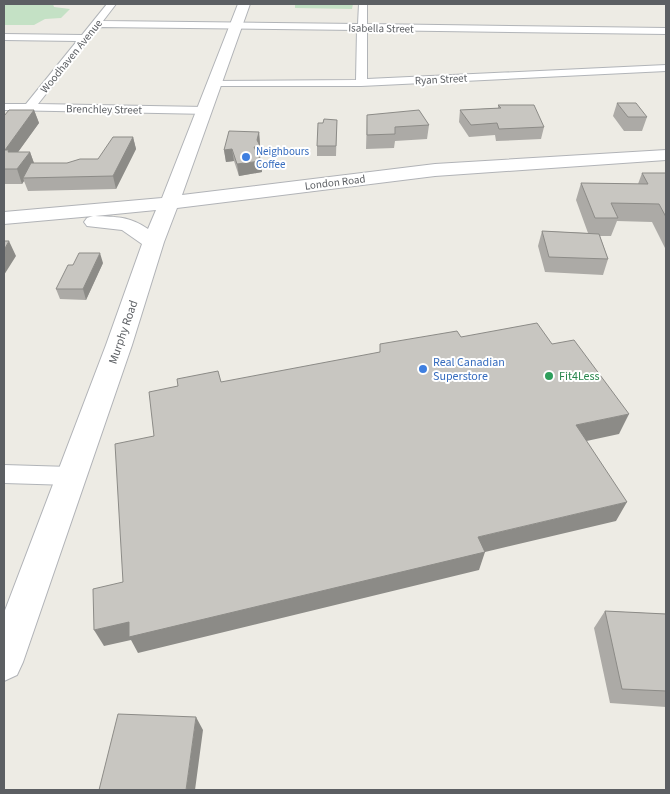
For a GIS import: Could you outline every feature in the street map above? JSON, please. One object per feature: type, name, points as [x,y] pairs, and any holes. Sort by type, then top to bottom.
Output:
[{"type":"main road","name":"Murphy Road","points":[[4,662],[124,330],[153,242],[190,153],[244,4]]},
{"type":"main road","points":[[190,153],[193,178],[206,187],[330,182]]},
{"type":"main road","name":"London Road","points":[[5,218],[169,203],[330,182],[473,167],[666,155]]},
{"type":"main road","points":[[5,218],[32,223],[121,223],[134,227],[153,242]]},
{"type":"street","name":"Woodhaven Avenue","points":[[29,108],[112,4]]},
{"type":"street","points":[[362,83],[363,4]]},
{"type":"street","name":"Isabella Street","points":[[96,24],[666,31]]},
{"type":"street","points":[[4,37],[84,38]]},
{"type":"street","name":"Ryan Street","points":[[215,83],[362,83],[666,68]]},
{"type":"street","name":"Brenchley Street","points":[[4,107],[205,110]]},
{"type":"street","points":[[4,474],[70,476]]},
{"type":"green space","points":[[4,4],[53,4],[54,7],[70,9],[61,18],[45,19],[34,25],[4,25]]},
{"type":"green space","points":[[295,4],[353,4],[352,9],[295,8]]},
{"type":"building","points":[[617,103],[636,103],[647,117],[628,117]]},
{"type":"building","points":[[498,105],[534,105],[544,127],[499,129],[497,123],[471,125],[460,110],[501,108]]},
{"type":"building","points":[[9,110],[34,110],[5,150],[9,150],[8,152],[30,152],[17,169],[4,169],[4,116]]},
{"type":"building","points":[[419,110],[429,125],[395,127],[395,134],[367,135],[367,115]]},
{"type":"building","points":[[324,119],[337,120],[336,146],[317,146],[318,123],[323,123]]},
{"type":"building","points":[[229,131],[259,132],[257,140],[260,146],[254,147],[261,161],[237,164],[232,149],[224,150]]},
{"type":"building","points":[[113,137],[133,137],[113,176],[23,178],[31,163],[67,163],[80,159],[98,159]]},
{"type":"building","points":[[642,173],[666,173],[666,217],[659,204],[611,203],[618,218],[595,218],[581,183],[648,184]]},
{"type":"building","points":[[542,231],[599,234],[608,259],[549,257]]},
{"type":"building","points":[[4,241],[9,241],[4,250]]},
{"type":"building","points":[[79,253],[100,253],[83,289],[56,289],[68,265],[73,265]]},
{"type":"building","points":[[537,323],[552,344],[574,340],[629,414],[576,425],[627,502],[478,537],[485,552],[129,637],[129,622],[94,630],[93,589],[123,582],[115,444],[154,436],[149,392],[178,386],[177,379],[218,371],[221,382],[380,352],[380,344],[457,331],[461,337]]},
{"type":"building","points":[[605,611],[666,614],[666,691],[622,689]]},
{"type":"building","points":[[118,714],[196,717],[186,790],[99,790]]},
{"type":"place","name":"Neighbours Coffee","points":[[246,157]]},
{"type":"place","name":"Real Canadian Superstore","points":[[423,369]]},
{"type":"place","name":"Fit4Less","points":[[549,376]]}]
